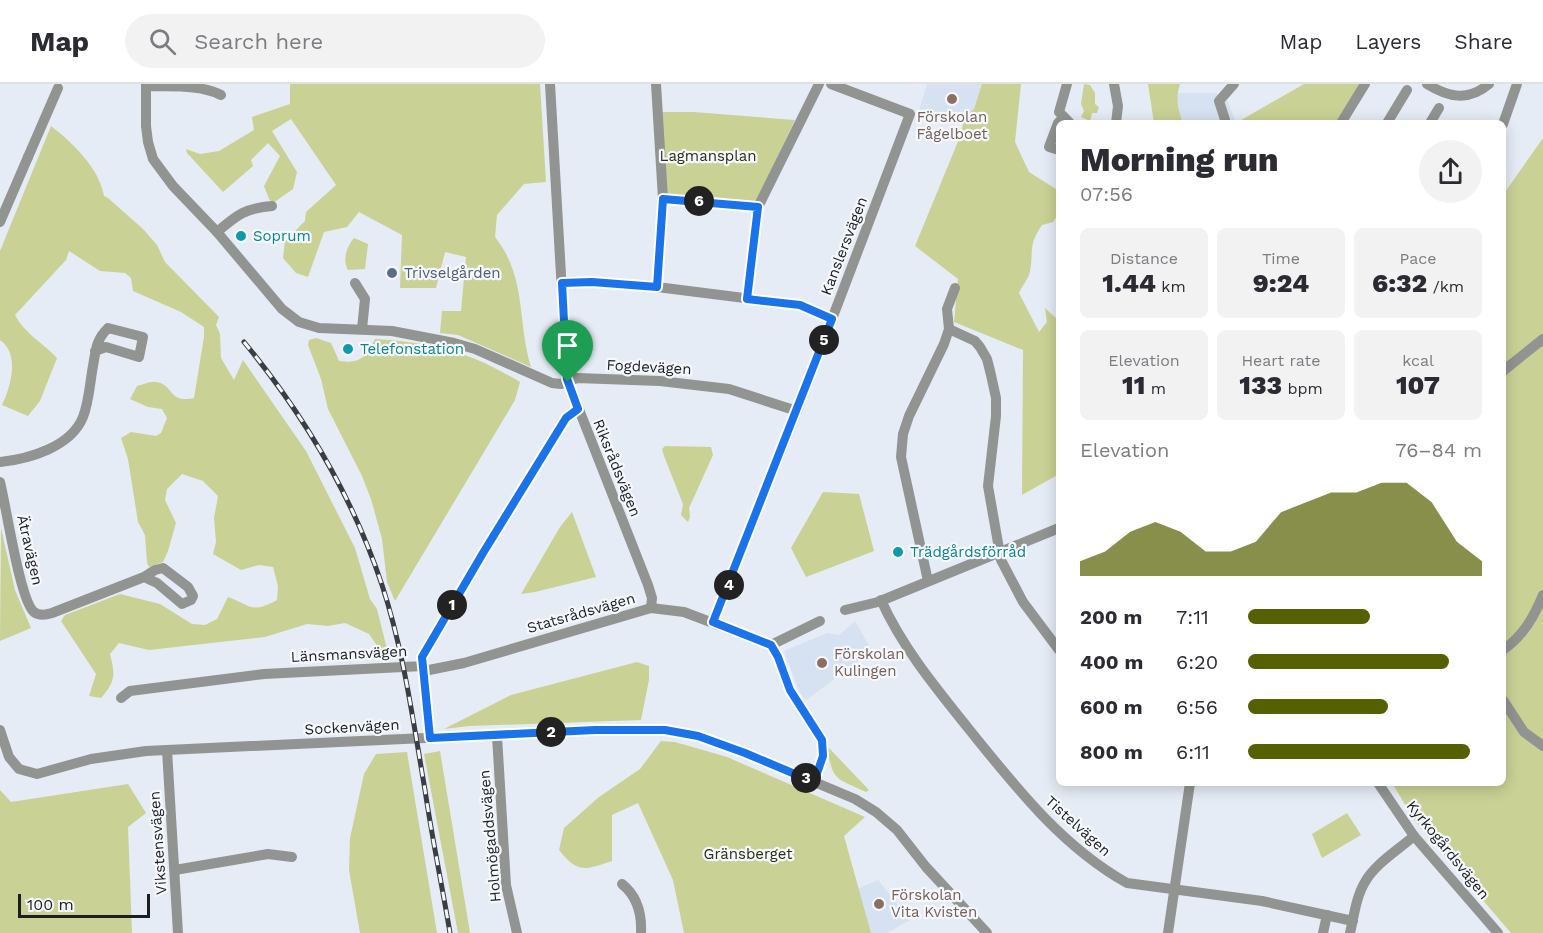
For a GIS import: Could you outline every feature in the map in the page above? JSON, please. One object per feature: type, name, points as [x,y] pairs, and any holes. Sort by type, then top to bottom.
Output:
[{"type":"street","name":"Riksrådsvägen","points":[[550,84],[568,382],[648,585],[652,598],[651,608]]},
{"type":"street","points":[[656,84],[663,199],[657,287]]},
{"type":"street","points":[[747,299],[758,207],[819,84]]},
{"type":"street","name":"Kanslersvägen","points":[[713,622],[797,411],[910,114],[831,84]]},
{"type":"street","points":[[1067,84],[1059,112],[1067,120]]},
{"type":"street","points":[[1114,84],[1118,106],[1114,120]]},
{"type":"street","points":[[1225,120],[1219,101],[1234,84]]},
{"type":"street","points":[[1343,120],[1365,84]]},
{"type":"street","points":[[1427,84],[1442,93],[1456,97],[1469,96],[1489,84]]},
{"type":"street","points":[[1504,120],[1517,84]]},
{"type":"street","name":"Fogdevägen","points":[[221,95],[210,89],[146,85],[146,126],[153,159],[173,186],[217,232],[282,309],[299,322],[319,328],[392,331],[454,343],[475,349],[552,383],[568,382],[577,378],[660,381],[729,389],[797,411]]},
{"type":"street","points":[[0,222],[58,86]]},
{"type":"street","points":[[1389,120],[1407,90]]},
{"type":"street","points":[[1432,120],[1439,108]]},
{"type":"street","points":[[1056,128],[1049,147],[1056,149]]},
{"type":"street","points":[[663,199],[758,207]]},
{"type":"street","points":[[217,232],[241,212],[255,207],[272,206]]},
{"type":"street","points":[[562,283],[592,282],[657,287],[800,305],[832,319]]},
{"type":"street","points":[[355,283],[364,299],[362,329]]},
{"type":"street","points":[[928,581],[900,457],[903,434],[909,416],[949,329],[947,309],[956,288]]},
{"type":"street","points":[[949,329],[975,342],[987,359],[996,399],[988,486],[999,552],[1023,602],[1056,646]]},
{"type":"street","points":[[1506,369],[1543,339]]},
{"type":"street","points":[[0,462],[11,461],[46,450],[69,437],[83,417],[96,351]]},
{"type":"street","name":"Länsmansvägen","points":[[121,698],[130,691],[264,674],[423,669],[422,657],[483,553],[566,418],[578,409]]},
{"type":"street","name":"Ätravägen","points":[[0,482],[21,582],[29,606],[34,613],[44,615],[52,613],[144,576]]},
{"type":"street","points":[[845,610],[880,600],[1056,529]]},
{"type":"street","points":[[1506,648],[1517,640],[1535,615],[1543,594]]},
{"type":"street","name":"Tistelvägen","points":[[880,600],[893,627],[950,705],[1016,787],[1080,852],[1109,872],[1127,883],[1262,901],[1353,921]]},
{"type":"street","name":"Statsrådsvägen","points":[[423,669],[464,663],[651,608],[684,612],[771,645]]},
{"type":"street","points":[[814,782],[823,756],[822,740],[790,690],[771,645],[820,621]]},
{"type":"street","points":[[423,669],[430,738]]},
{"type":"street","points":[[1506,705],[1524,732],[1543,746]]},
{"type":"street","name":"Sockenvägen","points":[[0,730],[9,757],[19,769],[37,774],[91,759],[167,750],[595,730],[645,729],[681,732],[745,753],[855,799],[886,820],[987,933]]},
{"type":"street","name":"Holmögaddsvägen","points":[[497,736],[506,885],[517,933]]},
{"type":"street","name":"Vikstensvägen","points":[[167,750],[178,933]]},
{"type":"street","points":[[1168,933],[1190,786]]},
{"type":"street","name":"Kyrkogårdsvägen","points":[[1380,786],[1414,836],[1498,933]]},
{"type":"street","points":[[1350,933],[1360,893],[1366,880],[1414,836]]},
{"type":"street","points":[[175,870],[268,854],[292,857]]},
{"type":"street","points":[[622,884],[635,896],[642,924],[641,933]]},
{"type":"street","points":[[1323,933],[1327,915]]},
{"type":"shaded area","name":"Förskolan Fågelboet","points":[[927,84],[982,84],[978,120],[918,114]]},
{"type":"shaded area","points":[[1177,93],[1216,93],[1228,102],[1235,120],[1182,120],[1177,107]]},
{"type":"shaded area","name":"Förskolan Kulingen","points":[[855,621],[872,651],[806,700],[799,691],[784,651],[827,633],[839,635]]},
{"type":"shaded area","name":"Förskolan Vita Kvisten","points":[[878,880],[910,920],[887,933],[869,933],[857,889]]},
{"type":"green space","points":[[290,84],[540,84],[546,182],[524,184],[497,215],[495,237],[505,252],[517,284],[531,367],[458,335],[440,333],[442,311],[461,311],[466,257],[445,252],[436,288],[400,288],[402,235],[359,212],[347,227],[324,232],[308,277],[296,273],[283,258],[285,241],[305,221],[306,212],[336,185],[291,119],[272,131],[297,172],[293,189],[273,203],[264,186],[280,156],[268,143],[251,160],[253,166],[223,192],[187,153],[186,149],[200,154],[219,151],[254,130],[252,117],[290,104]]},
{"type":"green space","points":[[982,84],[1021,84],[1015,142],[1029,172],[1056,189],[1056,218],[1053,222],[1042,225],[1038,232],[1033,243],[1029,274],[1019,293],[1039,332],[1047,322],[1045,308],[1056,318],[1056,476],[1022,495],[1023,350],[954,322],[958,279],[915,246],[959,139],[965,117],[974,109]]},
{"type":"green space","points":[[1084,84],[1090,85],[1095,93],[1095,104],[1099,107],[1097,113],[1092,113],[1090,120],[1081,117],[1084,111],[1081,104]]},
{"type":"green space","points":[[1148,84],[1180,84],[1178,104],[1182,120],[1154,120]]},
{"type":"green space","points":[[1304,84],[1362,84],[1338,120],[1241,120]]},
{"type":"green space","name":"Lagmansplan","points":[[660,112],[693,112],[795,120],[755,202],[668,195]]},
{"type":"green space","points":[[51,126],[76,148],[91,166],[104,196],[143,229],[157,245],[165,262],[219,317],[216,325],[220,334],[221,358],[234,380],[243,360],[306,451],[355,548],[370,599],[377,609],[389,657],[382,653],[369,634],[345,623],[328,626],[307,624],[265,637],[149,650],[119,643],[110,654],[113,667],[112,682],[101,698],[89,696],[96,674],[61,621],[65,615],[120,594],[160,604],[192,624],[205,625],[217,619],[228,597],[252,607],[262,607],[277,600],[278,586],[273,567],[259,565],[241,570],[213,554],[216,542],[214,518],[218,496],[203,481],[182,474],[167,489],[165,500],[176,523],[168,551],[163,562],[149,567],[147,563],[145,535],[138,522],[128,459],[121,438],[131,432],[156,436],[161,433],[167,418],[162,409],[148,407],[130,399],[137,386],[154,382],[166,386],[180,398],[194,398],[204,327],[181,312],[133,291],[131,278],[125,273],[100,271],[69,251],[66,260],[15,315],[29,333],[57,358],[40,401],[28,416],[2,405],[11,380],[12,362],[10,353],[0,340],[0,251]]},
{"type":"green space","points":[[1543,138],[1543,933],[1511,933],[1415,821],[1394,786],[1506,786],[1506,191]]},
{"type":"green space","name":"Trivselgården","points":[[354,238],[368,244],[365,269],[348,270],[346,266],[346,253]]},
{"type":"green space","points":[[316,338],[331,343],[339,361],[346,362],[362,358],[375,339],[416,343],[467,356],[520,382],[515,400],[395,601],[387,582],[382,539],[371,499],[328,409],[321,379],[308,345],[309,340]]},
{"type":"green space","points":[[665,446],[711,447],[713,455],[689,508],[688,522],[681,515],[683,504],[664,456],[662,449]]},
{"type":"green space","points":[[823,492],[859,494],[874,551],[806,577],[791,548]]},
{"type":"green space","points":[[572,512],[596,577],[521,594],[560,527]]},
{"type":"green space","points":[[1,528],[15,590],[31,628],[0,641]]},
{"type":"green space","points":[[637,662],[649,666],[649,680],[641,720],[469,726],[444,729],[511,695]]},
{"type":"green space","name":"Gränsberget","points":[[661,741],[675,742],[727,757],[865,817],[844,836],[871,933],[684,933],[673,880],[638,803],[612,815],[612,861],[582,868],[566,858],[559,850],[564,828],[599,797],[640,769]]},
{"type":"green space","points":[[827,746],[869,790],[866,792],[837,777],[831,766]]},
{"type":"green space","points":[[440,751],[470,933],[458,933],[424,754]]},
{"type":"green space","points":[[407,752],[437,933],[360,933],[349,870],[350,838],[364,774],[376,754]]},
{"type":"green space","points":[[128,784],[146,813],[128,827],[132,933],[0,933],[0,790],[11,802]]},
{"type":"green space","points":[[1347,813],[1361,835],[1322,858],[1312,834]]},
{"type":"railway","points":[[244,342],[287,398],[324,457],[356,519],[382,585],[390,610],[407,687],[450,933]]},
{"type":"place","name":"Förskolan Fågelboet","points":[[952,99]]},
{"type":"place","name":"Soprum","points":[[241,236]]},
{"type":"place","name":"Trivselgården","points":[[392,273]]},
{"type":"place","name":"Telefonstation","points":[[348,349]]},
{"type":"place","name":"Trädgårdsförråd","points":[[898,552]]},
{"type":"place","name":"Förskolan Kulingen","points":[[822,663]]},
{"type":"place","name":"Förskolan Vita Kvisten","points":[[879,904]]},
{"type":"route","points":[[663,199],[758,207],[747,299],[800,305],[832,319],[745,546],[713,622],[771,645],[790,690],[813,724],[824,746],[814,782],[698,736],[665,730],[595,730],[430,738],[422,657],[566,418],[578,409],[568,382],[562,283],[592,282],[657,287],[663,199]]}]
